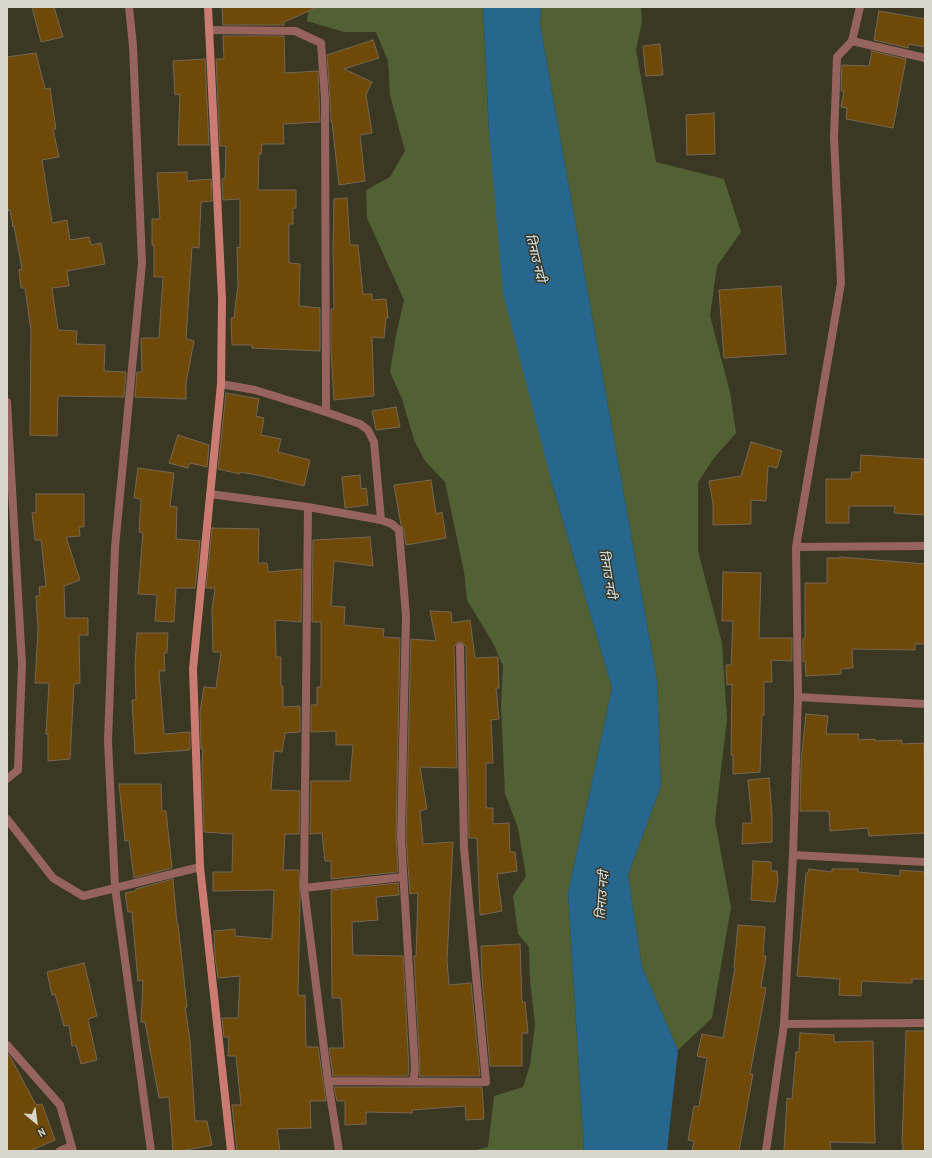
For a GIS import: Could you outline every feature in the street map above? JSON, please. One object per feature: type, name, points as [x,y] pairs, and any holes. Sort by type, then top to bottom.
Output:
[{"type":"main road","points":[[208,7],[222,299],[220,384],[193,669],[200,867],[231,1151]]},
{"type":"street","points":[[129,7],[133,53],[142,263],[115,547],[108,741],[115,887],[151,1151]]},
{"type":"street","points":[[766,1151],[784,1024],[793,855],[798,697],[796,547],[841,283],[834,138],[837,57],[852,42],[860,7]]},
{"type":"street","points":[[210,30],[295,31],[321,44],[325,99],[326,412]]},
{"type":"street","points":[[852,42],[925,58]]},
{"type":"street","points":[[220,384],[255,390],[326,412],[360,424],[368,430],[374,442],[381,520]]},
{"type":"street","points":[[7,402],[22,664],[18,770],[7,779]]},
{"type":"street","points":[[210,494],[308,507],[381,520],[392,524],[399,530],[406,616],[401,837],[414,1069],[413,1082]]},
{"type":"street","points":[[308,507],[304,888],[328,1081],[339,1151]]},
{"type":"street","points":[[796,547],[925,546]]},
{"type":"street","points":[[328,1081],[486,1082],[464,848],[460,647]]},
{"type":"street","points":[[798,697],[925,704]]},
{"type":"street","points":[[7,819],[53,878],[84,896],[115,887],[200,867]]},
{"type":"street","points":[[793,855],[925,862]]},
{"type":"street","points":[[304,888],[403,877]]},
{"type":"street","points":[[784,1024],[925,1023]]},
{"type":"street","points":[[7,1046],[60,1105],[72,1148],[60,1151]]},
{"type":"green space","points":[[309,7],[483,7],[489,133],[551,480],[612,688],[568,893],[584,1151],[472,1151],[488,1147],[494,1096],[523,1087],[530,1065],[535,1024],[530,981],[529,947],[518,934],[513,896],[526,876],[518,828],[505,794],[501,706],[503,666],[493,643],[467,600],[464,572],[445,482],[425,461],[414,440],[402,399],[390,372],[404,300],[367,218],[366,190],[390,177],[405,151],[390,95],[388,61],[376,32],[344,32],[307,21]]},
{"type":"green space","points":[[541,7],[641,7],[642,22],[636,50],[656,162],[724,179],[741,232],[717,266],[710,316],[730,392],[736,433],[714,458],[698,482],[698,551],[722,643],[727,719],[715,821],[731,907],[712,1018],[678,1050],[642,967],[628,875],[661,786],[657,680],[540,24]]},
{"type":"water","name":"तिनाउ नदी","points":[[483,7],[541,7],[540,24],[657,680],[661,786],[628,875],[642,967],[678,1050],[667,1151],[584,1151],[568,893],[612,688],[551,480],[503,293],[489,133]]},
{"type":"building","points":[[32,7],[54,7],[63,37],[41,42]]},
{"type":"building","points":[[222,7],[318,7],[284,22],[284,25],[223,25]]},
{"type":"building","points":[[879,11],[925,19],[925,47],[909,44],[908,48],[874,40]]},
{"type":"building","points":[[223,36],[284,36],[285,73],[318,71],[320,122],[283,124],[284,144],[262,144],[261,154],[259,154],[258,190],[296,190],[296,208],[293,208],[293,224],[289,224],[289,263],[300,264],[299,306],[320,308],[320,351],[252,348],[252,345],[232,345],[231,318],[234,318],[238,285],[237,247],[240,248],[240,199],[223,200],[222,179],[225,178],[226,146],[220,146],[216,59],[224,59]]},
{"type":"building","points":[[373,40],[379,58],[344,69],[372,82],[366,95],[372,133],[360,135],[365,181],[339,185],[331,122],[327,55]]},
{"type":"building","points":[[660,44],[663,75],[646,76],[643,46]]},
{"type":"building","points":[[872,51],[906,59],[893,128],[846,119],[847,108],[841,107],[844,91],[841,91],[842,65],[869,66]]},
{"type":"building","points":[[36,53],[45,89],[50,88],[56,129],[53,129],[59,157],[42,160],[52,222],[67,220],[70,240],[89,237],[91,245],[101,243],[105,264],[67,271],[69,286],[52,288],[58,330],[77,331],[76,344],[105,345],[104,371],[126,372],[124,397],[58,396],[57,436],[30,435],[31,331],[25,288],[21,288],[19,270],[22,269],[14,226],[13,227],[10,210],[8,211],[7,198],[7,57]]},
{"type":"building","points":[[205,59],[209,145],[178,145],[180,94],[175,95],[173,61]]},
{"type":"building","points":[[714,113],[715,154],[687,155],[686,115]]},
{"type":"building","points":[[187,172],[187,181],[211,179],[212,201],[201,202],[199,248],[192,247],[186,339],[194,341],[186,383],[186,399],[135,397],[137,372],[142,372],[141,338],[159,338],[163,277],[154,277],[154,245],[152,245],[152,219],[160,219],[157,173]]},
{"type":"building","points":[[347,198],[350,245],[358,245],[363,294],[372,294],[372,300],[386,299],[388,318],[386,318],[384,338],[372,337],[374,396],[334,400],[331,351],[331,309],[334,309],[334,199]]},
{"type":"building","points":[[781,286],[786,354],[724,358],[719,290]]},
{"type":"building","points":[[226,393],[259,399],[256,416],[264,418],[261,435],[281,439],[278,452],[310,460],[304,486],[262,476],[240,472],[240,474],[218,469]]},
{"type":"building","points":[[396,407],[400,427],[376,430],[372,411]]},
{"type":"building","points":[[178,435],[209,445],[207,467],[190,463],[188,468],[169,463]]},
{"type":"building","points":[[751,442],[782,451],[777,468],[768,466],[766,501],[751,500],[751,524],[713,525],[713,504],[709,481],[741,476]]},
{"type":"building","points":[[861,455],[925,459],[925,515],[894,513],[895,506],[849,506],[849,523],[826,523],[826,479],[851,479],[852,472],[860,472]]},
{"type":"building","points":[[138,468],[174,473],[170,506],[177,507],[176,539],[200,541],[195,588],[176,588],[174,622],[155,621],[157,595],[138,594],[143,533],[139,532],[141,499],[134,498]]},
{"type":"building","points":[[360,475],[361,489],[366,488],[368,505],[345,508],[342,477]]},
{"type":"building","points":[[431,480],[436,514],[442,512],[446,538],[406,545],[394,485]]},
{"type":"building","points":[[36,494],[84,494],[84,527],[79,527],[80,536],[66,537],[80,580],[64,586],[65,618],[88,618],[88,635],[79,635],[80,683],[74,684],[70,759],[48,761],[48,734],[46,734],[49,683],[35,683],[38,630],[36,596],[40,596],[39,587],[46,586],[41,540],[35,540],[32,513],[36,512]]},
{"type":"building","points":[[212,528],[259,529],[258,563],[267,563],[268,572],[302,569],[301,622],[275,620],[276,657],[281,657],[283,707],[300,706],[300,732],[285,733],[282,752],[274,751],[271,790],[300,791],[299,834],[285,834],[283,870],[299,870],[300,898],[298,996],[305,995],[306,1047],[318,1047],[326,1101],[310,1101],[311,1128],[277,1129],[280,1151],[237,1151],[232,1105],[241,1105],[236,1056],[228,1056],[229,1037],[224,1037],[222,1018],[238,1018],[240,976],[218,978],[215,957],[214,931],[235,929],[235,936],[272,939],[274,890],[213,891],[213,872],[232,872],[233,834],[204,832],[203,749],[201,749],[200,712],[204,687],[216,688],[221,652],[213,652],[212,609],[215,588],[206,588]]},
{"type":"building","points":[[370,537],[373,566],[334,561],[331,606],[345,607],[344,625],[384,629],[383,637],[400,638],[396,837],[398,872],[331,879],[331,861],[325,861],[322,833],[310,834],[311,781],[350,781],[353,745],[336,745],[336,731],[311,732],[311,705],[317,705],[317,687],[321,687],[321,622],[312,622],[313,540]]},
{"type":"building","points":[[840,557],[925,564],[925,644],[915,644],[915,650],[852,649],[853,668],[841,669],[841,674],[806,676],[805,661],[803,661],[803,639],[805,635],[805,583],[827,583],[827,558]]},
{"type":"building","points":[[723,572],[761,573],[759,638],[792,638],[792,661],[771,660],[772,682],[764,682],[764,715],[762,715],[760,772],[733,774],[733,755],[731,755],[732,684],[727,685],[726,665],[731,665],[733,621],[722,621]]},
{"type":"building","points":[[430,611],[451,612],[452,623],[470,620],[475,658],[498,657],[499,688],[496,688],[499,719],[491,720],[493,763],[486,763],[486,808],[493,808],[493,824],[509,823],[510,852],[515,852],[517,871],[497,874],[502,911],[480,915],[477,838],[469,838],[466,647],[462,642],[457,643],[454,647],[457,768],[420,767],[427,809],[420,811],[423,844],[453,842],[447,960],[449,985],[471,983],[480,1076],[419,1076],[420,1069],[414,956],[416,956],[418,893],[410,894],[406,837],[411,639],[436,641]]},
{"type":"building","points":[[137,633],[168,633],[167,653],[164,653],[165,671],[159,671],[164,734],[190,732],[190,750],[135,754],[132,700],[136,700],[135,665]]},
{"type":"building","points":[[806,714],[828,716],[826,734],[859,734],[858,740],[902,740],[902,744],[924,743],[925,833],[869,836],[868,828],[830,831],[829,811],[800,811],[801,762]]},
{"type":"building","points":[[769,778],[772,814],[772,842],[742,844],[743,823],[752,823],[748,780]]},
{"type":"building","points":[[119,784],[161,784],[162,811],[166,811],[172,868],[134,878],[129,840],[125,841]]},
{"type":"building","points":[[753,861],[771,862],[771,871],[777,871],[778,881],[775,902],[751,900]]},
{"type":"building","points":[[809,869],[832,872],[832,869],[858,869],[858,872],[900,876],[900,870],[925,872],[925,979],[912,979],[912,983],[862,981],[861,996],[839,995],[840,979],[797,976],[806,873],[808,873]]},
{"type":"building","points":[[173,879],[187,1007],[185,1007],[190,1040],[195,1121],[207,1121],[212,1145],[181,1151],[173,1151],[169,1097],[159,1098],[145,1022],[141,1022],[143,980],[138,981],[132,912],[128,912],[125,893]]},
{"type":"building","points":[[398,883],[399,895],[376,897],[378,920],[352,922],[353,955],[403,956],[409,1069],[408,1076],[333,1076],[329,1048],[344,1048],[341,998],[332,998],[331,890]]},
{"type":"building","points":[[738,925],[765,927],[763,956],[766,956],[761,987],[766,988],[750,1074],[753,1074],[739,1151],[692,1151],[694,1141],[688,1140],[694,1106],[699,1107],[707,1058],[697,1056],[702,1034],[723,1038],[735,968]]},
{"type":"building","points":[[520,944],[522,1002],[525,1002],[528,1033],[522,1033],[522,1066],[490,1066],[482,978],[481,946]]},
{"type":"building","points":[[84,963],[97,1016],[88,1019],[97,1060],[81,1064],[76,1045],[72,1046],[69,1025],[64,1026],[55,994],[52,995],[47,972]]},
{"type":"building","points":[[906,1031],[925,1031],[925,1151],[903,1151]]},
{"type":"building","points":[[800,1033],[834,1035],[834,1042],[873,1041],[875,1143],[830,1142],[831,1151],[784,1151],[787,1098],[792,1099],[796,1052],[799,1052]]},
{"type":"building","points":[[7,1053],[36,1105],[42,1104],[55,1140],[30,1151],[7,1151]]},
{"type":"building","points":[[334,1087],[482,1087],[484,1119],[466,1120],[465,1106],[412,1110],[412,1113],[366,1112],[366,1124],[345,1125],[345,1101],[337,1101]]}]
